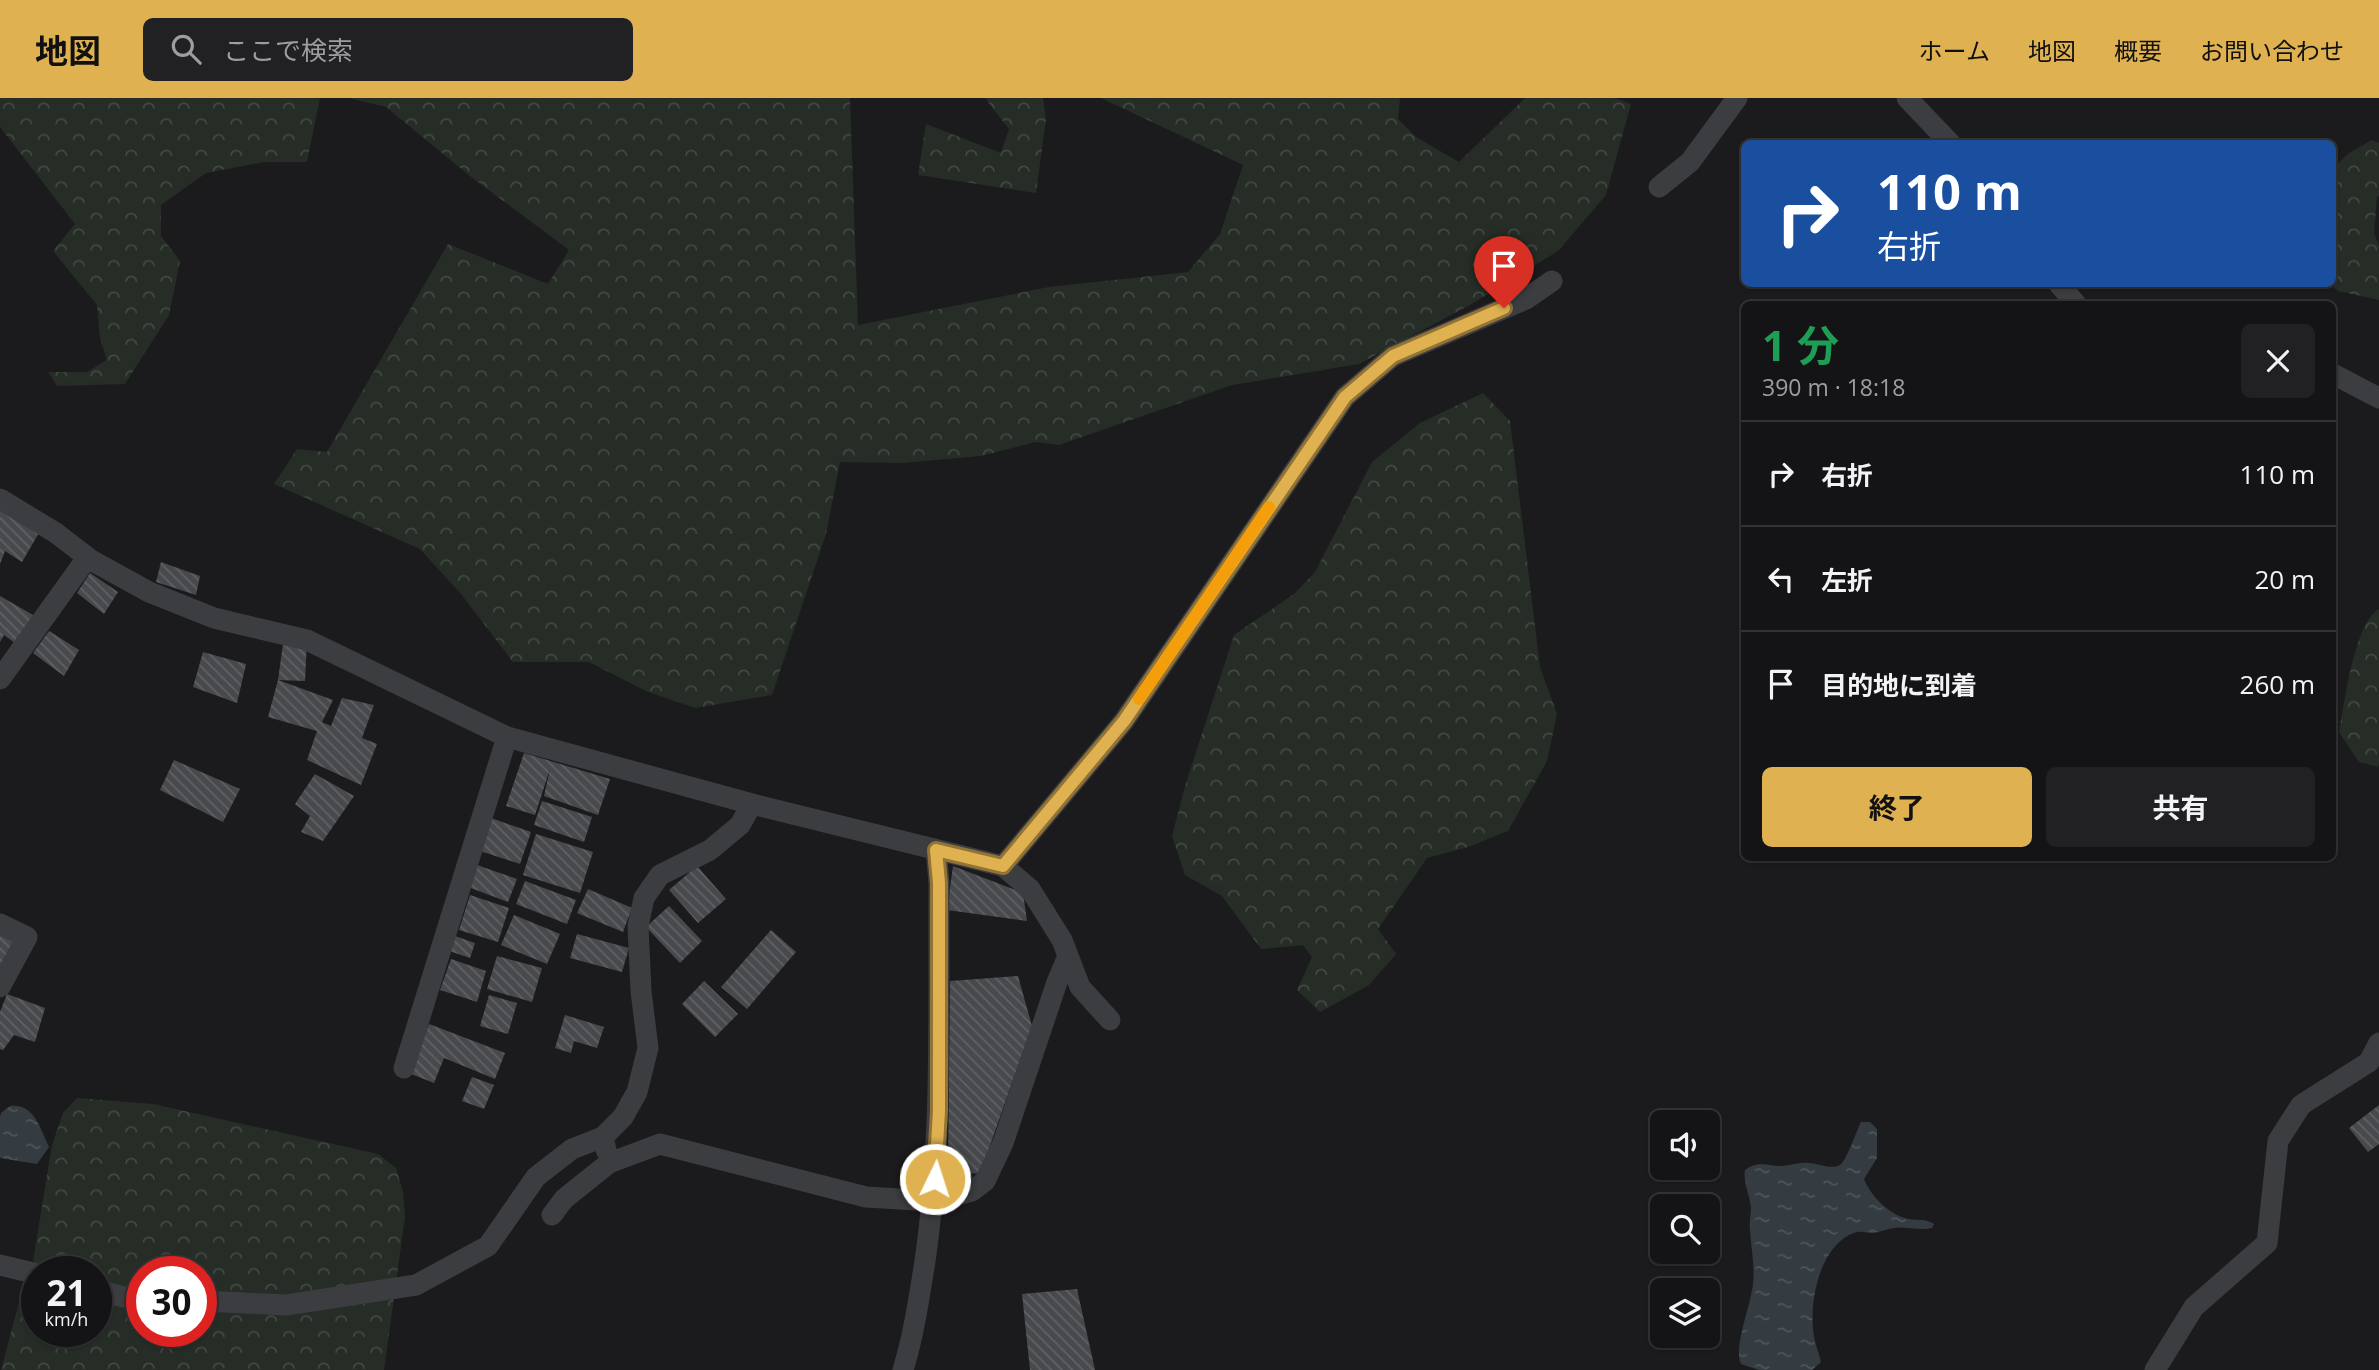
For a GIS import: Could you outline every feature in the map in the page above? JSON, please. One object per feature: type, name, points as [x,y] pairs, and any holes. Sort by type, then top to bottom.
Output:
[{"type":"street","points":[[1659,187],[1690,162],[1737,98]]},
{"type":"street","points":[[1907,98],[1947,140]]},
{"type":"street","points":[[1003,866],[1124,721],[1345,397],[1393,356],[1526,299],[1552,281]]},
{"type":"street","points":[[2062,287],[2073,301]]},
{"type":"street","points":[[2336,376],[2379,398]]},
{"type":"street","points":[[0,499],[56,533],[88,558],[149,592],[214,618],[307,640],[507,737],[752,804],[1003,866],[1030,889],[1062,940],[1080,987],[1110,1020]]},
{"type":"street","points":[[0,679],[88,558]]},
{"type":"street","points":[[404,1068],[507,737]]},
{"type":"street","points":[[217,1302],[286,1304],[416,1285],[488,1246],[536,1177],[572,1149],[603,1137],[623,1117],[637,1092],[648,1048],[640,990],[638,926],[644,898],[660,875],[710,850],[740,825],[752,804]]},
{"type":"street","points":[[903,1370],[915,1332],[933,1201],[939,1111],[939,883],[936,850]]},
{"type":"street","points":[[0,924],[27,937],[0,987]]},
{"type":"street","points":[[552,1215],[564,1199],[609,1163],[660,1144],[866,1196],[933,1201],[972,1191],[985,1181],[1003,1143],[1068,956]]},
{"type":"street","points":[[2155,1370],[2194,1307],[2267,1243],[2278,1141],[2301,1105],[2369,1062],[2379,1043]]},
{"type":"street","points":[[603,1137],[609,1163]]},
{"type":"street","points":[[0,1265],[21,1271]]},
{"type":"green space","points":[[0,98],[320,98],[307,162],[264,162],[206,173],[161,205],[161,236],[180,261],[169,315],[125,384],[57,386],[48,372],[87,372],[107,360],[100,338],[97,305],[53,251],[75,224],[0,127]]},
{"type":"green space","points":[[349,98],[850,98],[858,325],[1049,287],[1188,272],[1220,234],[1243,165],[1101,98],[1400,98],[1398,119],[1416,137],[1459,162],[1525,98],[1616,98],[1631,104],[1606,195],[1558,251],[1470,305],[1359,364],[1232,385],[1059,445],[1035,442],[981,456],[902,463],[840,462],[826,534],[772,695],[695,708],[646,691],[589,662],[513,662],[461,594],[420,549],[274,484],[297,449],[327,452],[448,244],[548,284],[569,250],[470,176],[386,107]]},
{"type":"green space","points":[[985,98],[1043,98],[1046,119],[1036,193],[918,175],[926,124],[1001,153],[1009,129]]},
{"type":"green space","points":[[2372,140],[2379,143],[2379,196],[2374,233],[2379,246],[2379,300],[2338,291],[2334,287],[2336,165],[2349,153]]},
{"type":"green space","points":[[1483,393],[1510,421],[1540,667],[1557,714],[1547,761],[1508,831],[1468,847],[1427,858],[1378,929],[1396,954],[1369,985],[1320,1012],[1297,990],[1312,957],[1303,945],[1261,949],[1222,896],[1185,875],[1172,836],[1186,783],[1234,635],[1294,594],[1315,572],[1372,462],[1420,423]]},
{"type":"green space","points":[[2379,609],[2378,767],[2359,762],[2339,732],[2357,646],[2370,617]]},
{"type":"green space","points":[[77,1098],[153,1104],[378,1154],[396,1168],[403,1192],[405,1217],[384,1370],[1,1370],[21,1298],[21,1347],[112,1347],[112,1256],[34,1256],[52,1145],[63,1113]]},
{"type":"water","points":[[10,1106],[25,1108],[31,1113],[49,1147],[37,1164],[0,1158],[0,1117]]},
{"type":"water","points":[[1861,1122],[1870,1122],[1877,1129],[1877,1158],[1864,1179],[1871,1191],[1881,1204],[1901,1217],[1934,1224],[1927,1229],[1891,1228],[1873,1233],[1857,1232],[1844,1238],[1834,1248],[1819,1275],[1815,1291],[1813,1322],[1821,1362],[1812,1370],[1759,1370],[1741,1364],[1739,1348],[1752,1293],[1753,1277],[1751,1208],[1745,1170],[1758,1164],[1781,1166],[1812,1163],[1828,1167],[1840,1165]]},
{"type":"building","points":[[0,499],[43,526],[22,562],[5,551],[0,564]]},
{"type":"building","points":[[161,562],[200,576],[196,595],[156,582]]},
{"type":"building","points":[[90,573],[118,592],[104,614],[77,593]]},
{"type":"building","points":[[0,596],[33,615],[22,648],[4,635],[0,642]]},
{"type":"building","points":[[49,631],[79,650],[64,676],[33,653]]},
{"type":"building","points":[[307,640],[305,681],[278,680],[283,644]]},
{"type":"building","points":[[203,652],[246,664],[237,703],[193,687]]},
{"type":"building","points":[[278,680],[333,700],[322,722],[331,726],[342,698],[374,705],[362,738],[377,744],[361,785],[307,760],[317,731],[268,717]]},
{"type":"building","points":[[524,753],[610,779],[598,815],[544,796],[550,769],[535,815],[506,806]]},
{"type":"building","points":[[174,760],[240,789],[223,822],[160,790]]},
{"type":"building","points":[[315,774],[354,796],[323,841],[301,832],[310,816],[295,804]]},
{"type":"building","points":[[542,801],[592,817],[584,842],[534,825]]},
{"type":"building","points":[[491,818],[531,832],[520,864],[480,851]]},
{"type":"building","points":[[536,834],[593,852],[580,893],[523,875]]},
{"type":"building","points":[[477,865],[517,879],[508,902],[468,887]]},
{"type":"building","points":[[697,866],[726,899],[698,923],[669,890]]},
{"type":"building","points":[[953,866],[1023,893],[1027,921],[947,910]]},
{"type":"building","points":[[525,881],[576,900],[567,924],[516,904]]},
{"type":"building","points":[[588,889],[632,908],[623,932],[577,913]]},
{"type":"building","points":[[470,895],[509,908],[498,942],[459,930]]},
{"type":"building","points":[[669,906],[702,941],[680,963],[646,927]]},
{"type":"building","points":[[514,915],[560,934],[547,964],[501,945]]},
{"type":"building","points":[[0,924],[27,937],[0,975]]},
{"type":"building","points":[[771,930],[796,952],[747,1009],[721,987]]},
{"type":"building","points":[[577,934],[629,948],[622,972],[570,958]]},
{"type":"building","points":[[455,936],[475,943],[470,958],[449,951]]},
{"type":"building","points":[[497,956],[542,968],[532,1002],[487,989]]},
{"type":"building","points":[[451,959],[486,971],[477,1002],[440,990]]},
{"type":"building","points":[[1018,976],[1032,1026],[980,1174],[948,1171],[950,981]]},
{"type":"building","points":[[704,981],[738,1014],[715,1037],[682,1004]]},
{"type":"building","points":[[7,994],[45,1008],[35,1042],[14,1035],[3,1050],[0,1049],[0,1012]]},
{"type":"building","points":[[489,995],[517,1003],[508,1034],[480,1026]]},
{"type":"building","points":[[565,1015],[604,1027],[597,1048],[574,1041],[571,1053],[555,1048]]},
{"type":"building","points":[[429,1024],[505,1053],[495,1079],[444,1058],[434,1083],[411,1074]]},
{"type":"building","points":[[472,1077],[494,1085],[484,1109],[462,1101]]},
{"type":"building","points":[[2379,1105],[2379,1144],[2368,1152],[2349,1128]]},
{"type":"building","points":[[1077,1289],[1095,1370],[1030,1370],[1022,1294]]},
{"type":"slow traffic","points":[[1139,699],[1269,507]]},
{"type":"route","points":[[935,1179],[939,1111],[939,883],[936,850],[1003,866],[1124,721],[1345,397],[1393,356],[1504,308]]}]
